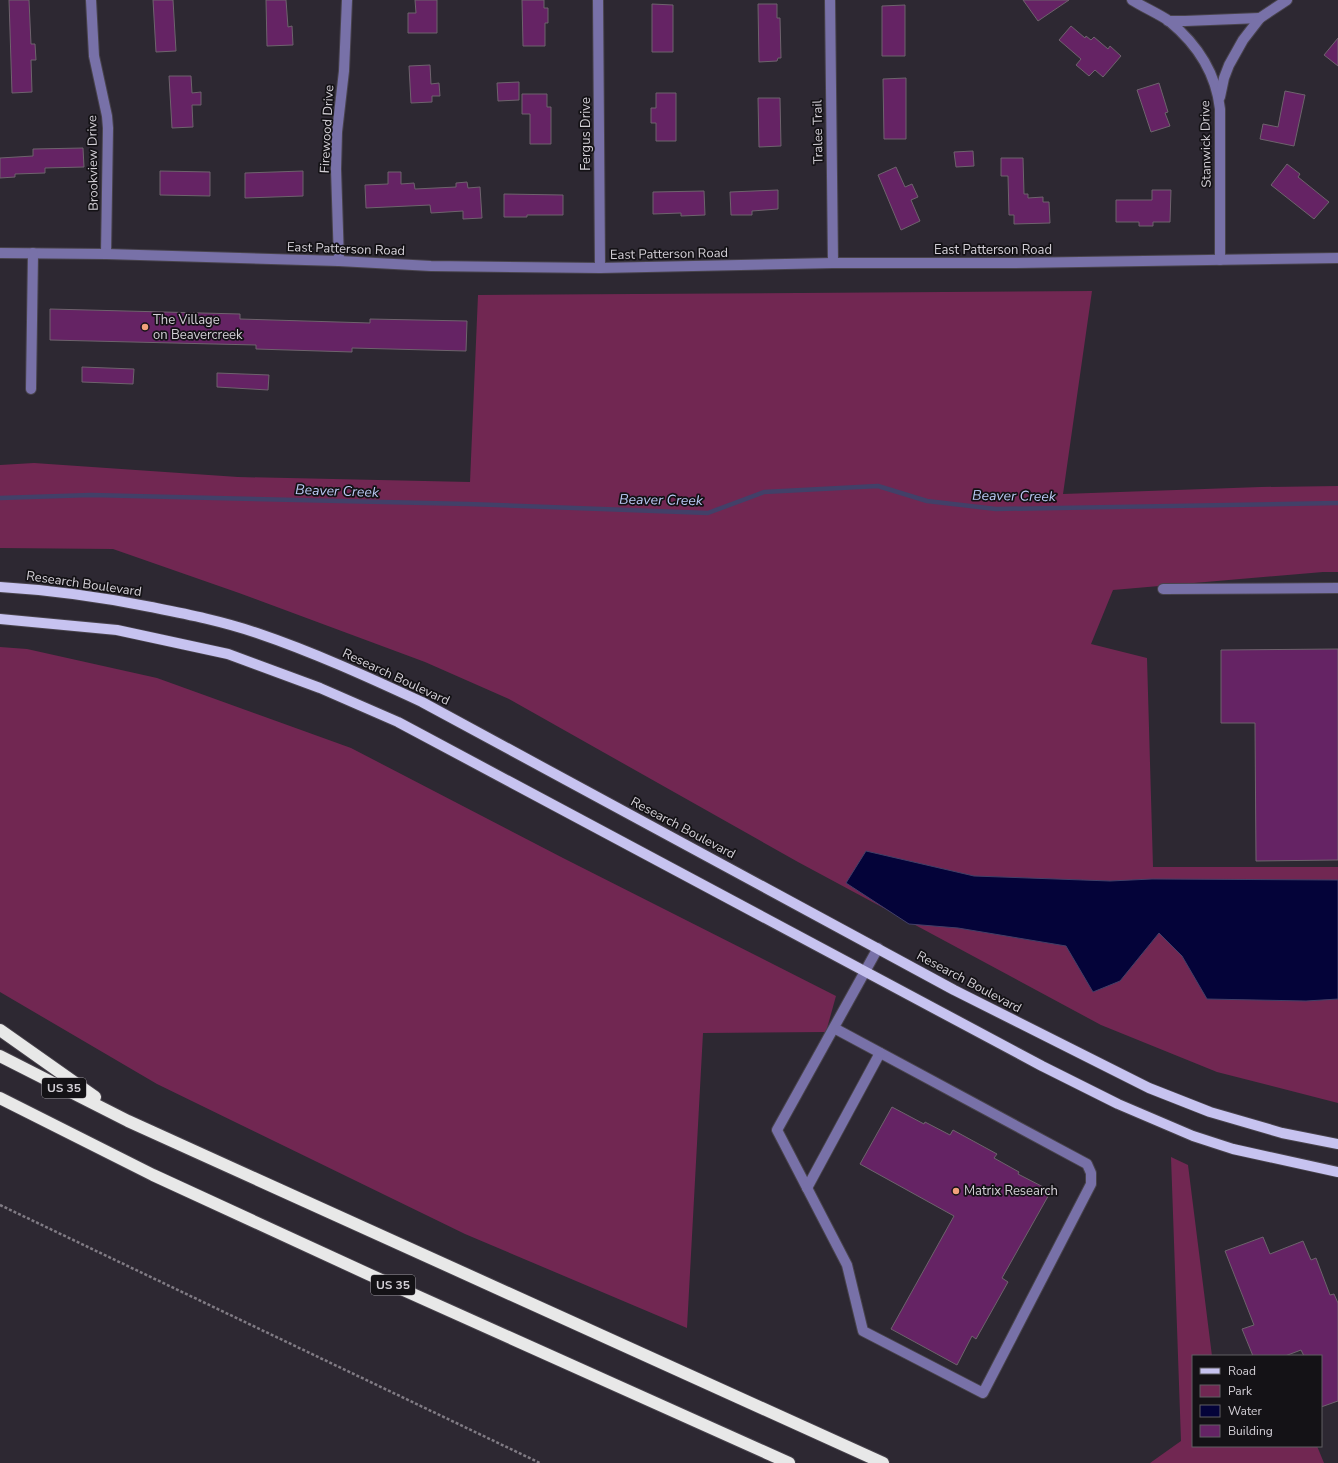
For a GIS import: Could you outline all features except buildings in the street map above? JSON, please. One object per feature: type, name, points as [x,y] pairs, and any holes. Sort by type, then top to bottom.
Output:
[{"type":"highway","points":[[0,1030],[128,1121]]},
{"type":"highway","name":"US 35","points":[[0,1056],[128,1121],[883,1463]]},
{"type":"highway","name":"US 35","points":[[0,1098],[160,1178],[375,1277],[789,1463]]},
{"type":"main road","name":"Research Boulevard","points":[[0,587],[47,591],[126,602],[192,615],[256,633],[342,665],[422,702],[954,990],[1149,1088],[1210,1112],[1282,1132],[1338,1144]]},
{"type":"main road","points":[[0,619],[117,630],[228,654],[320,688],[398,722],[1042,1066],[1118,1104],[1193,1136],[1233,1149],[1338,1172]]},
{"type":"street","name":"Brookview Drive","points":[[91,0],[94,56],[108,128],[106,254]]},
{"type":"street","name":"Firewood Drive","points":[[340,261],[336,169],[337,132],[344,71],[347,0]]},
{"type":"street","name":"Fergus Drive","points":[[598,0],[600,268]]},
{"type":"street","name":"Tralee Trail","points":[[830,0],[833,263]]},
{"type":"street","name":"Stanwick Drive","points":[[1132,0],[1168,21],[1193,46],[1209,69],[1218,94],[1220,109],[1220,260]]},
{"type":"street","points":[[1220,109],[1220,94],[1229,65],[1243,40],[1260,18],[1287,0]]},
{"type":"street","name":"Stanwick Drive","points":[[1168,21],[1185,22],[1260,18]]},
{"type":"street","name":"East Patterson Road","points":[[0,253],[106,254],[340,261],[431,266],[600,268],[833,263],[1012,263],[1338,258]]},
{"type":"street","points":[[31,389],[33,254]]},
{"type":"street","points":[[1163,590],[1338,588]]},
{"type":"street","points":[[834,1028],[1087,1164],[1091,1184],[983,1393],[863,1331],[847,1265],[777,1130],[878,948]]},
{"type":"street","points":[[807,1188],[880,1053]]},
{"type":"path","points":[[0,1205],[540,1463]]},
{"type":"green space","points":[[1092,291],[1063,494],[1261,487],[1338,486],[1338,572],[1113,590],[1091,644],[1147,658],[1153,867],[1338,867],[1338,1103],[1217,1072],[1101,1025],[798,862],[509,699],[425,662],[239,593],[113,549],[0,548],[0,465],[34,463],[238,477],[470,482],[478,295]]},
{"type":"green space","points":[[0,647],[27,649],[157,678],[351,748],[563,858],[836,996],[826,1032],[703,1033],[687,1328],[465,1234],[157,1084],[0,992]]},
{"type":"green space","points":[[1171,1157],[1188,1165],[1212,1355],[1192,1355],[1192,1447],[1317,1447],[1324,1463],[1150,1463],[1181,1441]]},
{"type":"water","points":[[866,851],[974,876],[1110,881],[1152,879],[1338,880],[1338,999],[1306,1001],[1207,999],[1182,956],[1159,933],[1120,981],[1093,992],[1066,946],[958,928],[909,924],[846,883]]},
{"type":"waterway","name":"Beaver Creek","points":[[0,498],[91,495],[468,504],[708,513],[764,492],[878,486],[927,501],[996,509],[1338,503]]},
{"type":"place","name":"The Village on Beavercreek","points":[[145,327]]},
{"type":"place","name":"Matrix Research","points":[[956,1191]]}]
